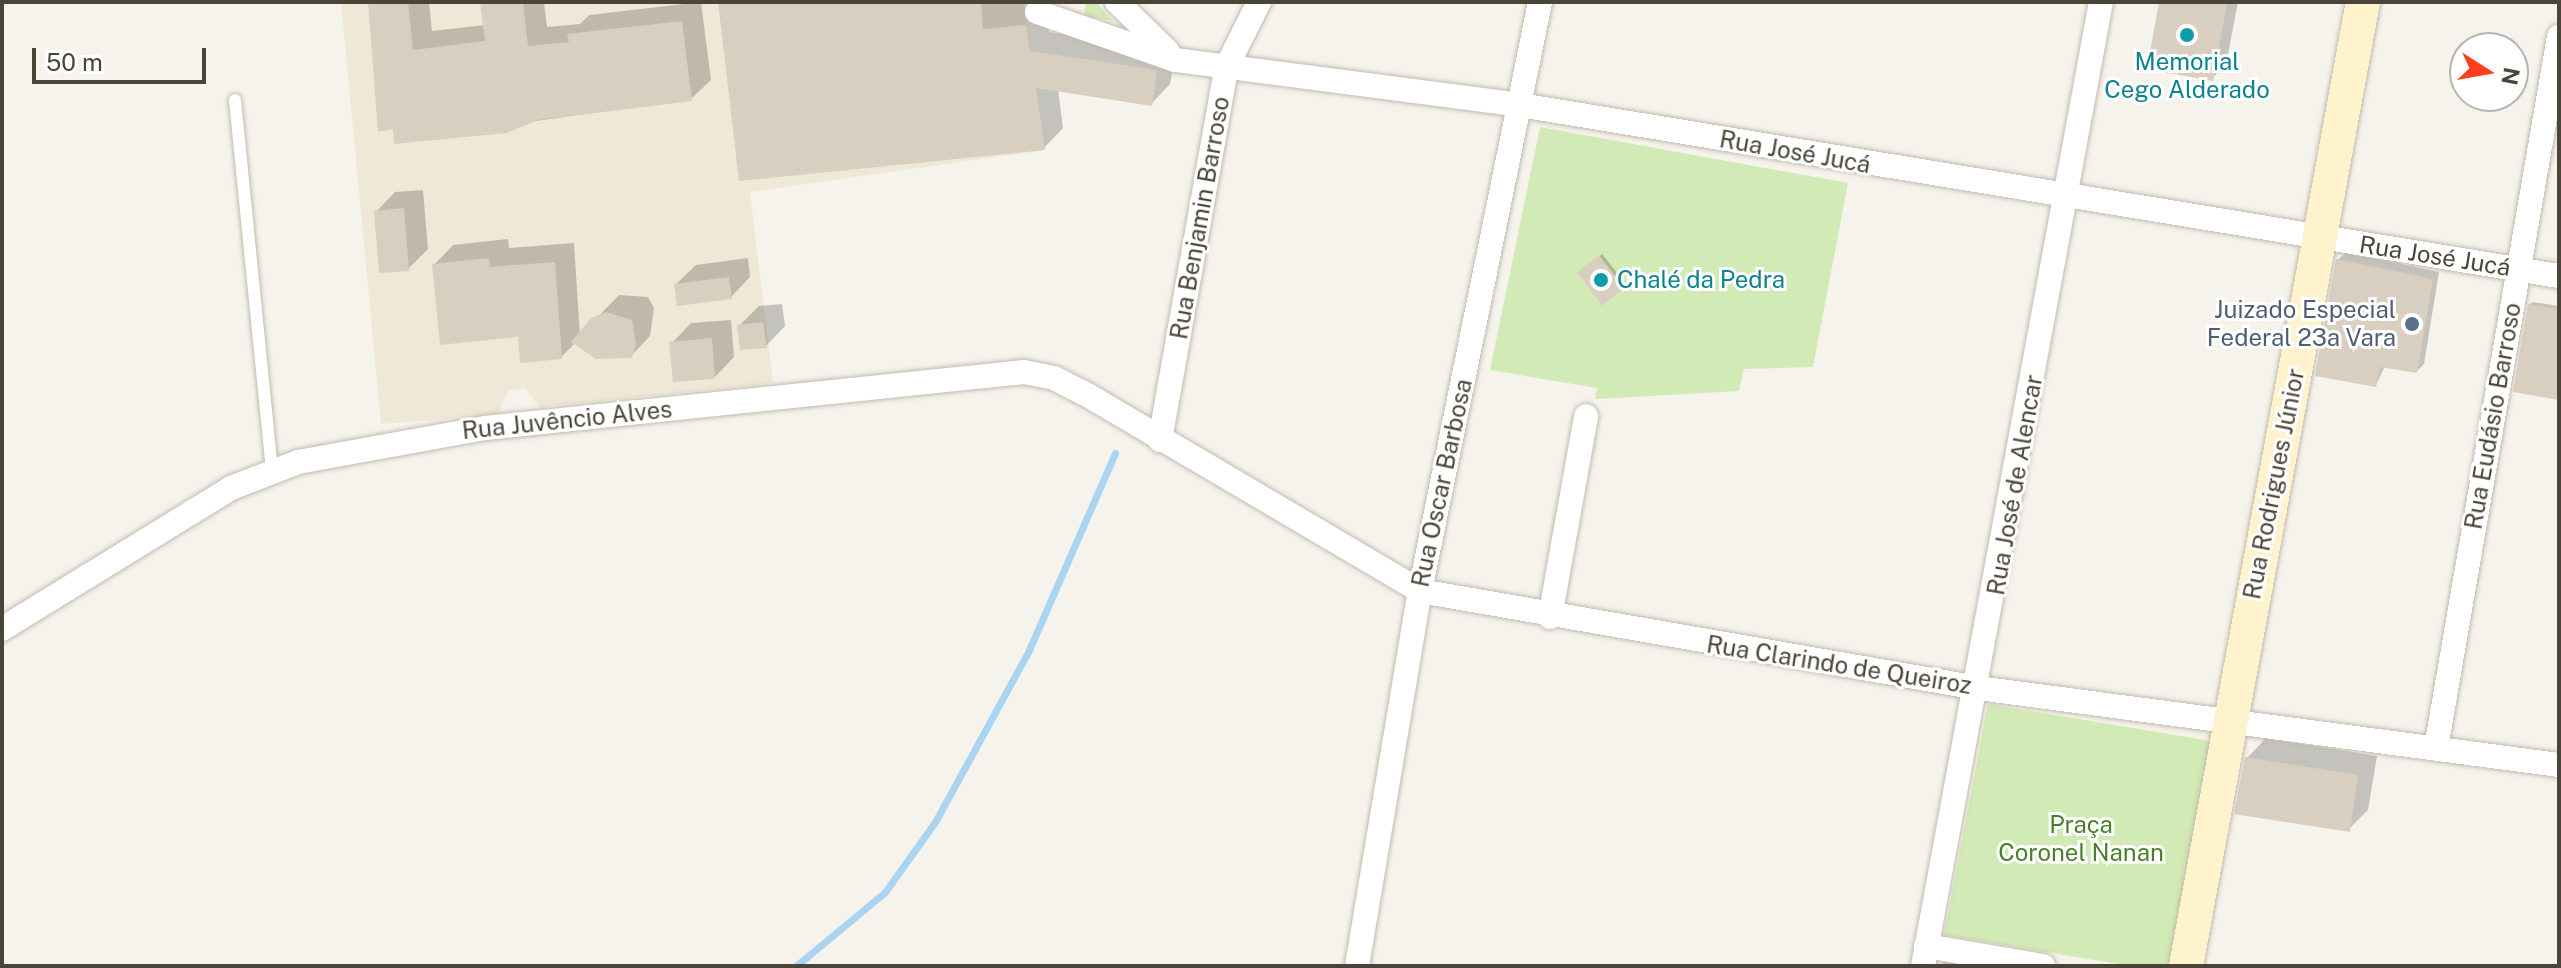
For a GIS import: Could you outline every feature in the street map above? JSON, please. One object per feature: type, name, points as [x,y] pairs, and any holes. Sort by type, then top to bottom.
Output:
[{"type":"main road","name":"Rua Rodrigues Júnior","points":[[2186,966],[2363,2]]},
{"type":"street","points":[[1117,2],[1175,60]]},
{"type":"street","name":"Rua Benjamin Barroso","points":[[1160,440],[1226,68],[1259,2]]},
{"type":"street","name":"Rua Oscar Barbosa","points":[[1357,966],[1420,591],[1540,2]]},
{"type":"street","name":"Rua José de Alencar","points":[[1925,956],[1978,688],[2101,2]]},
{"type":"street","name":"Rua José Jucá","points":[[1037,12],[1175,60],[1520,105],[2067,198],[2559,276]]},
{"type":"street","name":"Rua Eudásio Barroso","points":[[2436,748],[2559,37]]},
{"type":"street","name":"Rua Juvêncio Alves","points":[[2,629],[218,495],[272,472],[357,450],[485,428],[1024,372],[1054,378],[1084,393],[1160,440]]},
{"type":"street","points":[[1550,617],[1586,416]]},
{"type":"street","name":"Rua Clarindo de Queiroz","points":[[1160,440],[1420,591],[1550,617],[1978,688],[2229,724],[2559,765]]},
{"type":"street","points":[[1925,956],[2043,966]]},
{"type":"lane","points":[[235,100],[272,472]]},
{"type":"shaded area","points":[[341,2],[1023,2],[1045,150],[750,192],[773,383],[540,407],[525,388],[508,391],[498,415],[381,424]]},
{"type":"green space","points":[[1075,2],[1096,2],[1113,21],[1084,16],[1086,4]]},
{"type":"green space","points":[[1540,127],[1848,183],[1813,367],[1744,369],[1739,391],[1595,399],[1597,388],[1490,370]]},
{"type":"green space","name":"Praça Coronel Nanan","points":[[1988,704],[2217,742],[2176,966],[2130,966],[1944,935]]},
{"type":"building","points":[[368,2],[408,2],[413,50],[485,41],[480,2],[523,2],[528,46],[569,42],[567,34],[682,21],[692,101],[538,120],[507,133],[394,144],[393,129],[378,132]]},
{"type":"building","points":[[718,2],[981,2],[983,29],[1026,25],[1030,51],[1157,70],[1152,106],[1036,88],[1045,150],[739,181]]},
{"type":"building","name":"Memorial Cego Alderado","points":[[2159,2],[2227,2],[2213,81],[2147,69]]},
{"type":"building","points":[[404,208],[409,271],[379,273],[374,211]]},
{"type":"building","name":"Chalé da Pedra","points":[[1599,255],[1624,288],[1602,306],[1577,272]]},
{"type":"building","points":[[489,258],[490,267],[555,262],[562,359],[520,363],[518,337],[440,345],[432,264]]},
{"type":"building","points":[[2336,259],[2433,279],[2417,373],[2380,367],[2376,387],[2315,376]]},
{"type":"building","points":[[729,277],[732,299],[677,306],[674,284]]},
{"type":"building","points":[[2528,304],[2559,309],[2559,400],[2513,392]]},
{"type":"building","points":[[606,312],[632,320],[636,344],[632,358],[596,359],[571,342],[591,318]]},
{"type":"building","points":[[763,322],[767,348],[740,350],[737,325]]},
{"type":"building","points":[[712,338],[715,379],[673,382],[669,342]]},
{"type":"building","points":[[2245,757],[2358,775],[2350,832],[2234,814]]},
{"type":"waterway","points":[[796,966],[885,892],[935,822],[1029,650],[1115,453]]},
{"type":"place","name":"Memorial Cego Alderado","points":[[2187,35]]},
{"type":"place","name":"Chalé da Pedra","points":[[1601,280]]},
{"type":"place","name":"Juizado Especial Federal 23a Vara","points":[[2412,324]]}]
